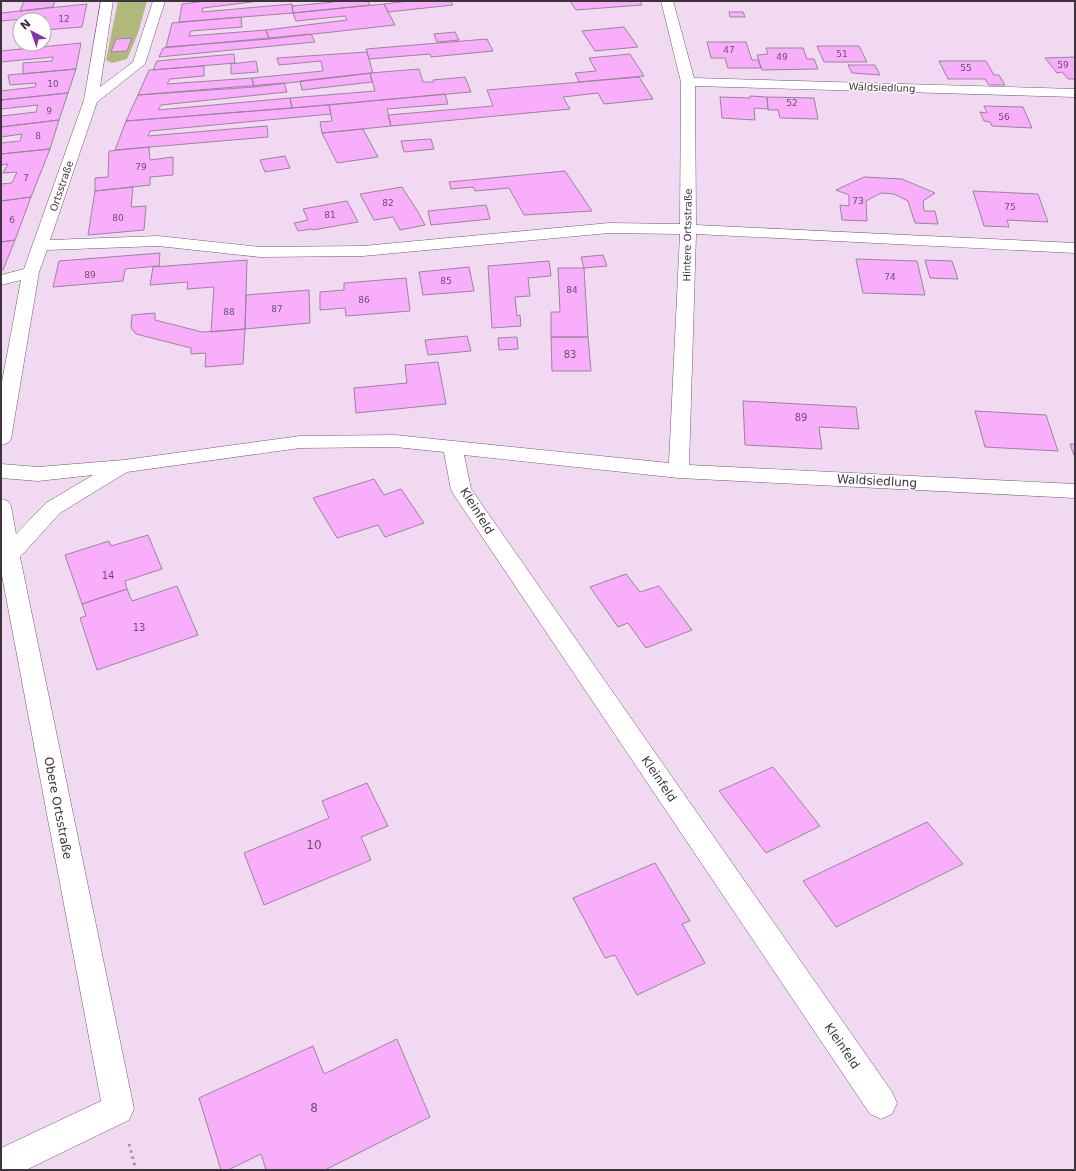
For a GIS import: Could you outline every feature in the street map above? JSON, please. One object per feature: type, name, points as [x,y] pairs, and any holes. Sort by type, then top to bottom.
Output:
[{"type":"street","name":"Ortsstraße","points":[[31,272],[91,100],[107,1]]},
{"type":"street","points":[[91,100],[140,64],[159,1]]},
{"type":"street","name":"Hintere Ortsstraße","points":[[667,1],[688,82],[688,229],[679,471]]},
{"type":"street","name":"Waldsiedlung","points":[[688,82],[1075,93]]},
{"type":"street","points":[[41,245],[158,241],[260,252],[363,251],[609,228],[688,229],[1075,248]]},
{"type":"street","points":[[1,280],[31,272],[1,439]]},
{"type":"street","name":"Waldsiedlung","points":[[1,471],[38,474],[124,466],[300,442],[395,441],[679,471],[1075,491]]},
{"type":"street","name":"Kleinfeld","points":[[453,448],[461,490],[881,1103]]},
{"type":"street","points":[[9,555],[53,508],[124,466]]},
{"type":"street","name":"Obere Ortsstraße","points":[[1,506],[9,555],[118,1109],[1,1166]]},
{"type":"green space","points":[[118,1],[147,1],[138,33],[127,59],[112,63],[106,60]]},
{"type":"building","points":[[24,1],[55,1],[53,7],[20,11]]},
{"type":"building","points":[[206,1],[260,1],[203,8],[202,12],[292,4],[293,13],[179,22],[182,4]]},
{"type":"building","points":[[333,1],[368,1],[370,5],[293,13],[292,6],[334,2]]},
{"type":"building","points":[[408,1],[450,1],[453,5],[388,12],[384,4]]},
{"type":"building","points":[[570,1],[640,1],[642,5],[576,10]]},
{"type":"building","points":[[87,4],[82,27],[52,29],[52,12],[12,12],[12,20],[1,21],[1,13]]},
{"type":"building","points":[[384,4],[395,25],[269,39],[266,30],[347,20],[345,16],[296,21],[293,13]]},
{"type":"building","points":[[729,12],[743,12],[745,17],[730,17]]},
{"type":"building","points":[[241,17],[242,27],[191,31],[189,36],[266,30],[269,39],[166,47],[172,23]]},
{"type":"building","points":[[624,27],[638,47],[595,51],[582,31]]},
{"type":"building","points":[[455,32],[459,40],[437,42],[434,34]]},
{"type":"building","points":[[311,34],[315,42],[159,57],[163,48]]},
{"type":"building","points":[[132,38],[127,51],[111,52],[116,39]]},
{"type":"building","points":[[487,39],[493,51],[431,57],[430,54],[369,59],[366,49]]},
{"type":"building","points":[[707,42],[746,42],[752,60],[758,60],[761,68],[728,68],[725,58],[711,58]]},
{"type":"building","points":[[81,43],[76,69],[23,74],[23,63],[52,61],[53,57],[1,62],[1,51],[12,50],[12,52],[52,52],[52,46]]},
{"type":"building","points":[[817,46],[859,46],[867,62],[824,62]]},
{"type":"building","points":[[766,48],[803,48],[807,59],[814,59],[818,69],[762,70],[757,55],[768,54]]},
{"type":"building","points":[[367,52],[373,73],[254,87],[252,78],[323,71],[321,61],[279,65],[277,58]]},
{"type":"building","points":[[234,54],[235,63],[153,70],[157,61]]},
{"type":"building","points":[[630,54],[644,76],[579,82],[575,73],[596,71],[589,58]]},
{"type":"building","points":[[1075,57],[1075,79],[1068,79],[1062,72],[1057,73],[1045,58]]},
{"type":"building","points":[[256,61],[258,72],[231,74],[231,64]]},
{"type":"building","points":[[939,61],[986,61],[994,75],[999,75],[1005,85],[989,85],[985,79],[948,79]]},
{"type":"building","points":[[848,65],[875,65],[880,75],[852,73]]},
{"type":"building","points":[[204,66],[204,76],[170,79],[167,84],[252,78],[254,87],[138,95],[149,70]]},
{"type":"building","points":[[76,69],[68,93],[1,100],[1,91],[35,87],[36,83],[10,85],[8,75]]},
{"type":"building","points":[[419,69],[423,82],[434,82],[433,80],[465,77],[471,92],[292,108],[290,98],[375,91],[370,73]]},
{"type":"building","points":[[370,73],[372,82],[302,90],[300,81]]},
{"type":"building","points":[[639,77],[653,99],[604,104],[598,93],[563,97],[570,109],[391,126],[388,115],[493,106],[487,90]]},
{"type":"building","points":[[284,83],[287,92],[161,105],[158,110],[290,98],[292,108],[126,121],[138,95]]},
{"type":"building","points":[[68,93],[59,120],[1,127],[1,116],[36,112],[38,105],[1,109],[1,100]]},
{"type":"building","points":[[445,94],[448,104],[387,109],[391,126],[322,133],[320,122],[332,121],[329,105]]},
{"type":"building","points":[[750,96],[767,97],[768,109],[754,108],[755,120],[722,118],[720,97],[750,98]]},
{"type":"building","points":[[767,97],[814,98],[818,119],[780,118],[778,110],[768,110]]},
{"type":"building","points":[[329,105],[331,114],[150,131],[148,136],[267,126],[268,137],[115,150],[126,121]]},
{"type":"building","points":[[984,106],[1023,107],[1032,128],[992,126],[990,122],[984,121],[980,112],[987,113]]},
{"type":"building","points":[[59,120],[50,149],[1,154],[1,143],[20,141],[22,134],[1,137],[1,127]]},
{"type":"building","points":[[363,129],[378,157],[337,163],[322,133]]},
{"type":"building","points":[[431,139],[434,149],[404,152],[401,141]]},
{"type":"building","points":[[149,147],[150,160],[173,157],[173,175],[150,177],[150,185],[95,191],[95,178],[108,177],[109,151]]},
{"type":"building","points":[[50,149],[31,197],[1,201],[1,184],[12,183],[17,172],[3,173],[8,164],[1,165],[1,154]]},
{"type":"building","points":[[285,156],[290,168],[265,172],[260,160]]},
{"type":"building","points":[[565,171],[592,211],[524,215],[509,188],[475,191],[473,187],[451,189],[449,182]]},
{"type":"building","points":[[864,177],[902,179],[935,193],[923,201],[924,211],[935,211],[938,224],[915,223],[908,201],[894,194],[881,193],[866,201],[867,221],[842,220],[840,205],[849,206],[849,195],[836,190]]},
{"type":"building","points":[[133,187],[131,207],[146,206],[144,230],[88,235],[95,191]]},
{"type":"building","points":[[402,187],[425,225],[400,230],[393,217],[374,220],[360,194]]},
{"type":"building","points":[[973,191],[1038,194],[1048,222],[1007,220],[1009,227],[984,226]]},
{"type":"building","points":[[31,197],[15,240],[1,242],[1,201]]},
{"type":"building","points":[[347,201],[358,222],[313,230],[298,231],[294,223],[308,220],[303,209]]},
{"type":"building","points":[[486,205],[490,219],[431,225],[428,211]]},
{"type":"building","points":[[15,240],[3,270],[1,270],[1,242]]},
{"type":"building","points":[[160,253],[159,266],[125,269],[123,281],[53,287],[59,261]]},
{"type":"building","points":[[603,255],[607,266],[584,268],[581,257]]},
{"type":"building","points":[[856,259],[917,261],[925,295],[863,293]]},
{"type":"building","points":[[247,260],[245,329],[211,332],[214,287],[187,289],[188,282],[150,285],[153,267]]},
{"type":"building","points":[[925,260],[952,261],[958,279],[930,278]]},
{"type":"building","points":[[549,261],[551,276],[528,278],[530,296],[515,297],[517,316],[520,315],[521,326],[492,328],[488,266]]},
{"type":"building","points":[[469,267],[474,291],[423,295],[419,272]]},
{"type":"building","points":[[558,268],[584,268],[588,337],[551,337],[551,312],[560,312]]},
{"type":"building","points":[[406,278],[410,311],[346,316],[345,308],[320,310],[320,292],[344,290],[344,283]]},
{"type":"building","points":[[309,290],[310,323],[245,329],[246,295]]},
{"type":"building","points":[[155,313],[155,320],[202,332],[245,329],[243,364],[205,367],[206,353],[191,354],[191,348],[136,334],[131,328],[132,315]]},
{"type":"building","points":[[467,336],[471,351],[428,355],[425,340]]},
{"type":"building","points":[[517,337],[518,349],[499,350],[498,338]]},
{"type":"building","points":[[551,337],[588,337],[591,371],[552,371]]},
{"type":"building","points":[[438,362],[446,404],[356,413],[354,388],[407,383],[405,365]]},
{"type":"building","points":[[743,401],[856,407],[859,429],[819,427],[822,449],[745,445]]},
{"type":"building","points":[[975,411],[1046,415],[1058,451],[985,447]]},
{"type":"building","points":[[1070,444],[1075,444],[1075,458]]},
{"type":"building","points":[[374,479],[384,495],[401,489],[424,523],[385,537],[378,525],[337,538],[313,498]]},
{"type":"building","points":[[148,535],[162,569],[125,581],[127,589],[82,604],[65,555],[109,541],[111,546]]},
{"type":"building","points":[[626,574],[640,592],[659,586],[692,630],[646,648],[628,623],[618,627],[590,587]]},
{"type":"building","points":[[177,586],[198,635],[97,670],[80,618],[86,616],[82,604],[127,589],[132,601]]},
{"type":"building","points":[[773,767],[820,826],[766,853],[719,791]]},
{"type":"building","points":[[367,783],[388,826],[361,837],[371,860],[264,905],[244,853],[329,818],[322,801]]},
{"type":"building","points":[[927,822],[963,864],[836,927],[803,881]]},
{"type":"building","points":[[655,863],[690,921],[682,924],[705,963],[637,995],[615,955],[605,958],[573,898]]},
{"type":"building","points":[[397,1039],[430,1117],[325,1170],[266,1170],[261,1154],[228,1170],[221,1170],[199,1098],[313,1046],[324,1074]]}]
